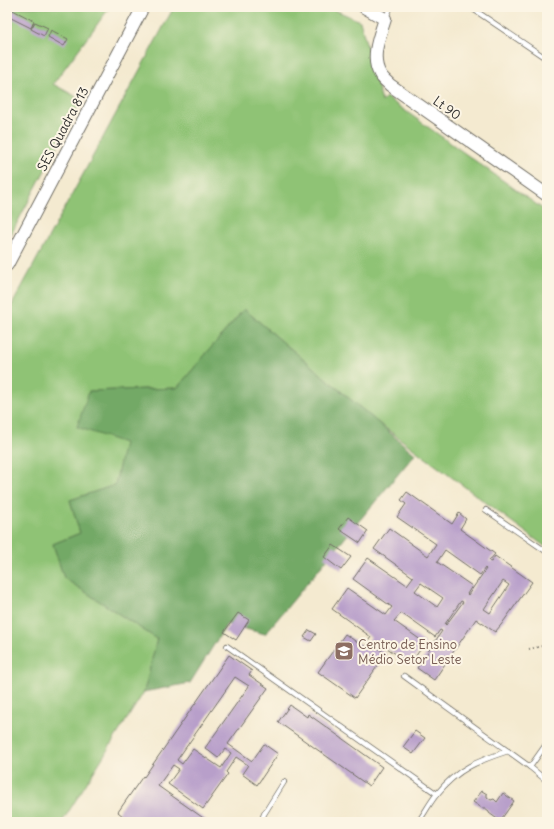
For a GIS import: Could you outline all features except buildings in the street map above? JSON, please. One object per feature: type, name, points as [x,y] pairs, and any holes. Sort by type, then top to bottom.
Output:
[{"type":"street","name":"SES Quadra 813","points":[[7,265],[143,7]]},
{"type":"street","points":[[364,7],[385,19]]},
{"type":"street","name":"Lt 90","points":[[385,19],[376,50],[376,64],[379,73],[386,81],[547,195]]},
{"type":"lane","name":"Lt 90","points":[[385,19],[391,7]]},
{"type":"lane","points":[[470,7],[547,59]]},
{"type":"lane","points":[[486,510],[547,552]]},
{"type":"lane","points":[[227,646],[437,794]]},
{"type":"lane","points":[[404,676],[530,767],[547,781]]},
{"type":"lane","points":[[530,767],[547,743]]},
{"type":"lane","points":[[418,822],[437,794],[451,779],[466,768],[484,759],[508,752]]},
{"type":"lane","points":[[261,822],[264,814],[284,782]]},
{"type":"path","points":[[529,649],[547,645]]},
{"type":"green space","points":[[7,7],[110,7],[53,84],[75,96],[80,104],[7,242]]},
{"type":"green space","points":[[174,7],[328,7],[360,21],[382,102],[386,97],[547,212],[547,548],[376,421],[244,309],[177,388],[89,391],[125,443],[115,485],[70,500],[80,533],[53,544],[64,578],[157,639],[144,692],[62,822],[7,822],[7,314]]},
{"type":"green space","points":[[244,309],[415,454],[265,634],[227,624],[190,683],[144,692],[157,639],[64,578],[53,544],[80,533],[70,500],[115,485],[124,443],[77,427],[89,391],[177,388]]},
{"type":"place","name":"Centro de Ensino Médio Setor Leste","points":[[344,651]]}]
